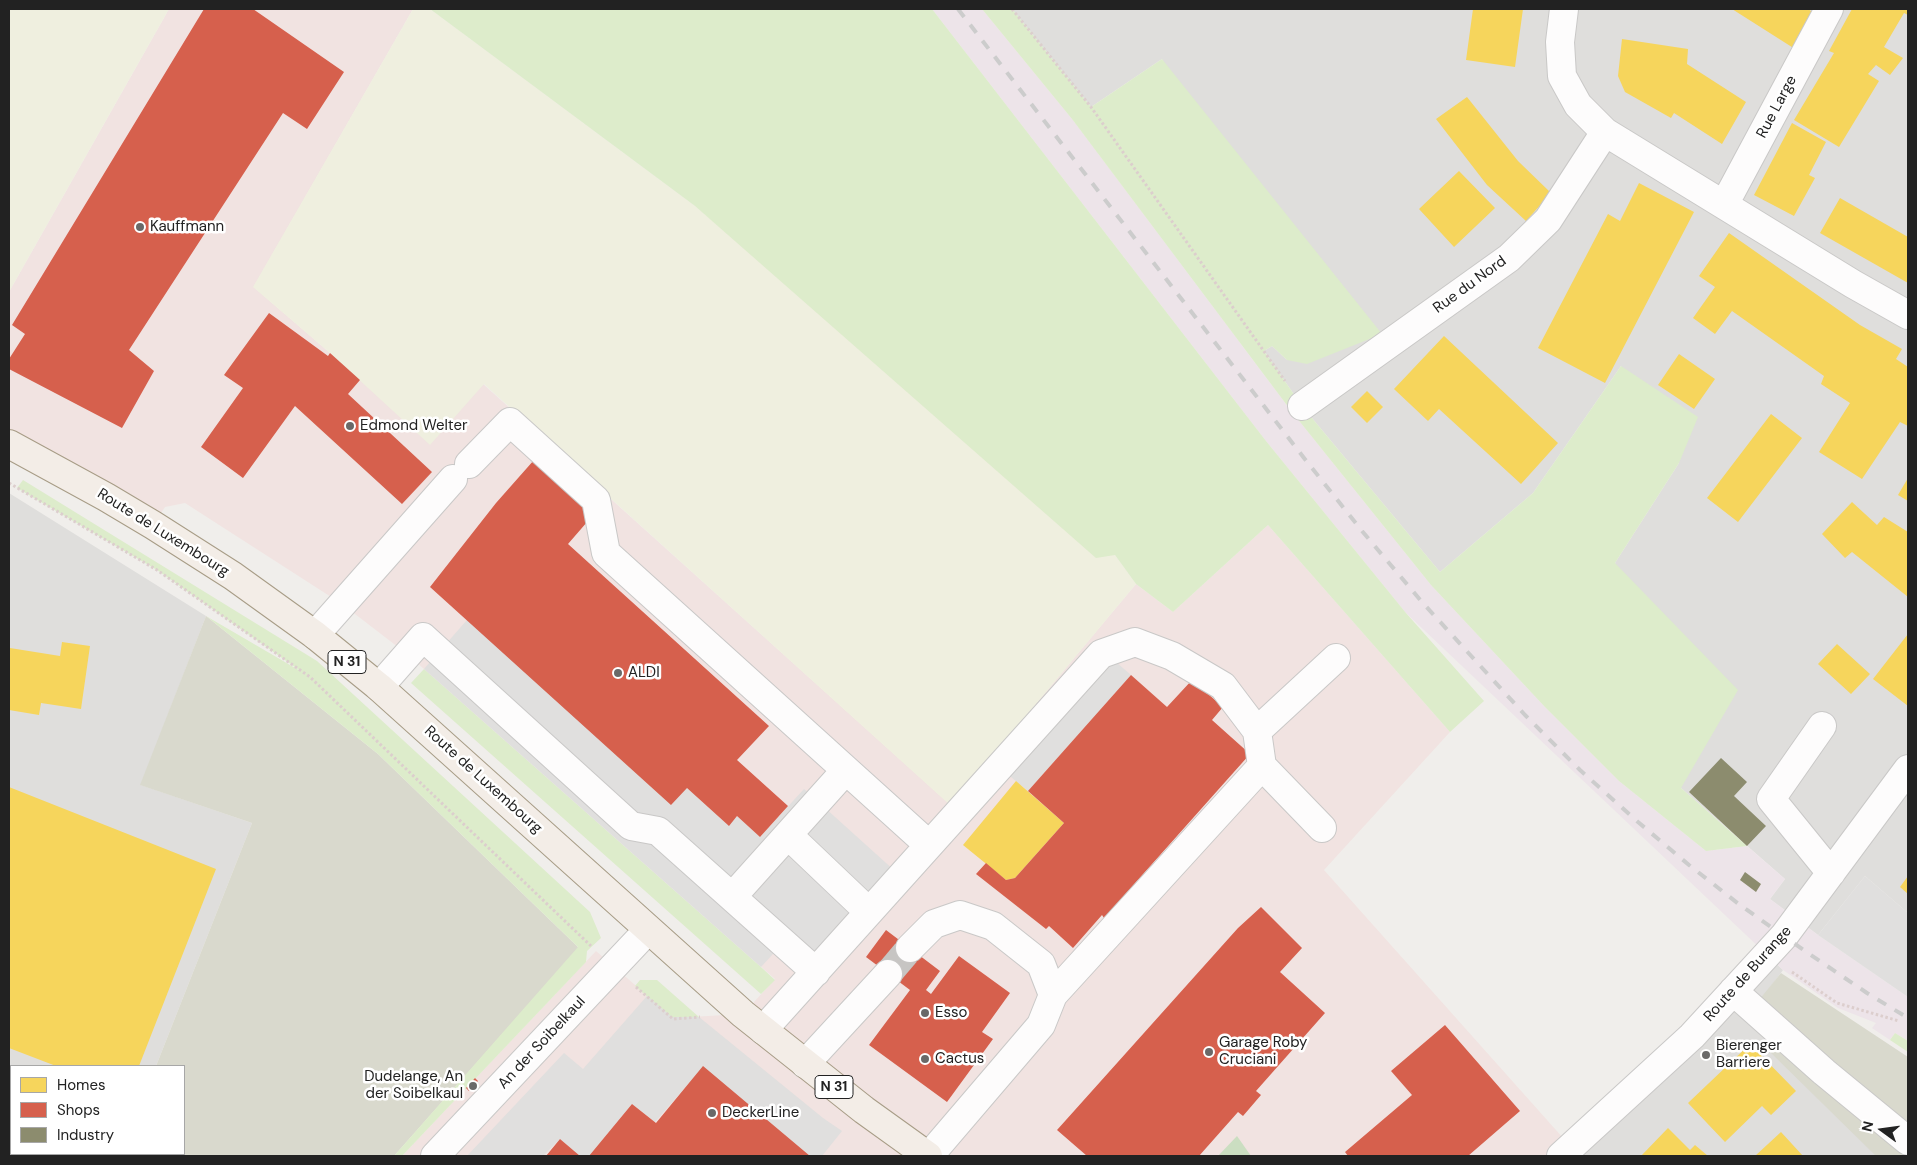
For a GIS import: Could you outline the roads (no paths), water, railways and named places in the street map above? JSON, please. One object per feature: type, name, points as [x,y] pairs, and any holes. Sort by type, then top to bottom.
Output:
[{"type":"main road","name":"Route de Luxembourg","points":[[9,444],[153,525],[233,576],[315,635],[379,687],[648,930],[763,1030],[864,1110],[928,1156]]},
{"type":"street","points":[[1564,9],[1560,42],[1562,76],[1578,105],[1605,132],[1908,316]]},
{"type":"street","name":"Rue Large","points":[[1724,205],[1829,9]]},
{"type":"street","name":"Rue du Nord","points":[[1302,406],[1508,258],[1548,220],[1605,132]]},
{"type":"street","points":[[315,635],[461,471],[510,422],[596,500],[606,554],[929,846]]},
{"type":"street","points":[[379,687],[423,636],[631,826],[658,831],[816,972]]},
{"type":"street","points":[[763,1030],[1102,654],[1135,642],[1172,656],[1222,686],[1257,731],[1262,766],[1322,828]]},
{"type":"street","points":[[1257,731],[1336,658]]},
{"type":"street","points":[[1822,726],[1771,799],[1831,873]]},
{"type":"street","points":[[928,1156],[1041,1025],[1053,995],[1262,766]]},
{"type":"street","name":"Route de Burange","points":[[1561,1156],[1692,1036],[1784,936],[1908,769]]},
{"type":"street","points":[[732,897],[846,770]]},
{"type":"street","points":[[788,835],[869,912]]},
{"type":"street","points":[[910,948],[934,924],[960,915],[993,926],[1041,964],[1053,995]]},
{"type":"street","name":"An der Soibelkaul","points":[[435,1156],[648,930]]},
{"type":"street","points":[[805,1064],[888,974]]},
{"type":"street","points":[[1733,991],[1824,1072],[1908,1141]]},
{"type":"tunnel","points":[[888,974],[910,948]]},
{"type":"railway","points":[[958,9],[1362,531],[1422,602],[1525,715],[1580,770],[1689,865],[1740,905],[1805,951],[1908,1018]]},
{"type":"place","name":"Kauffmann","points":[[140,227]]},
{"type":"place","name":"Edmond Welter","points":[[350,426]]},
{"type":"place","name":"ALDI","points":[[618,673]]},
{"type":"place","name":"Esso","points":[[925,1013]]},
{"type":"place","name":"Garage Roby Cruciani","points":[[1209,1052]]},
{"type":"place","name":"Bierenger Barriere","points":[[1706,1055]]},
{"type":"place","name":"Cactus","points":[[925,1059]]},
{"type":"place","name":"Dudelange, An der Soibelkaul","points":[[473,1086]]},
{"type":"place","name":"DeckerLine","points":[[712,1113]]}]
